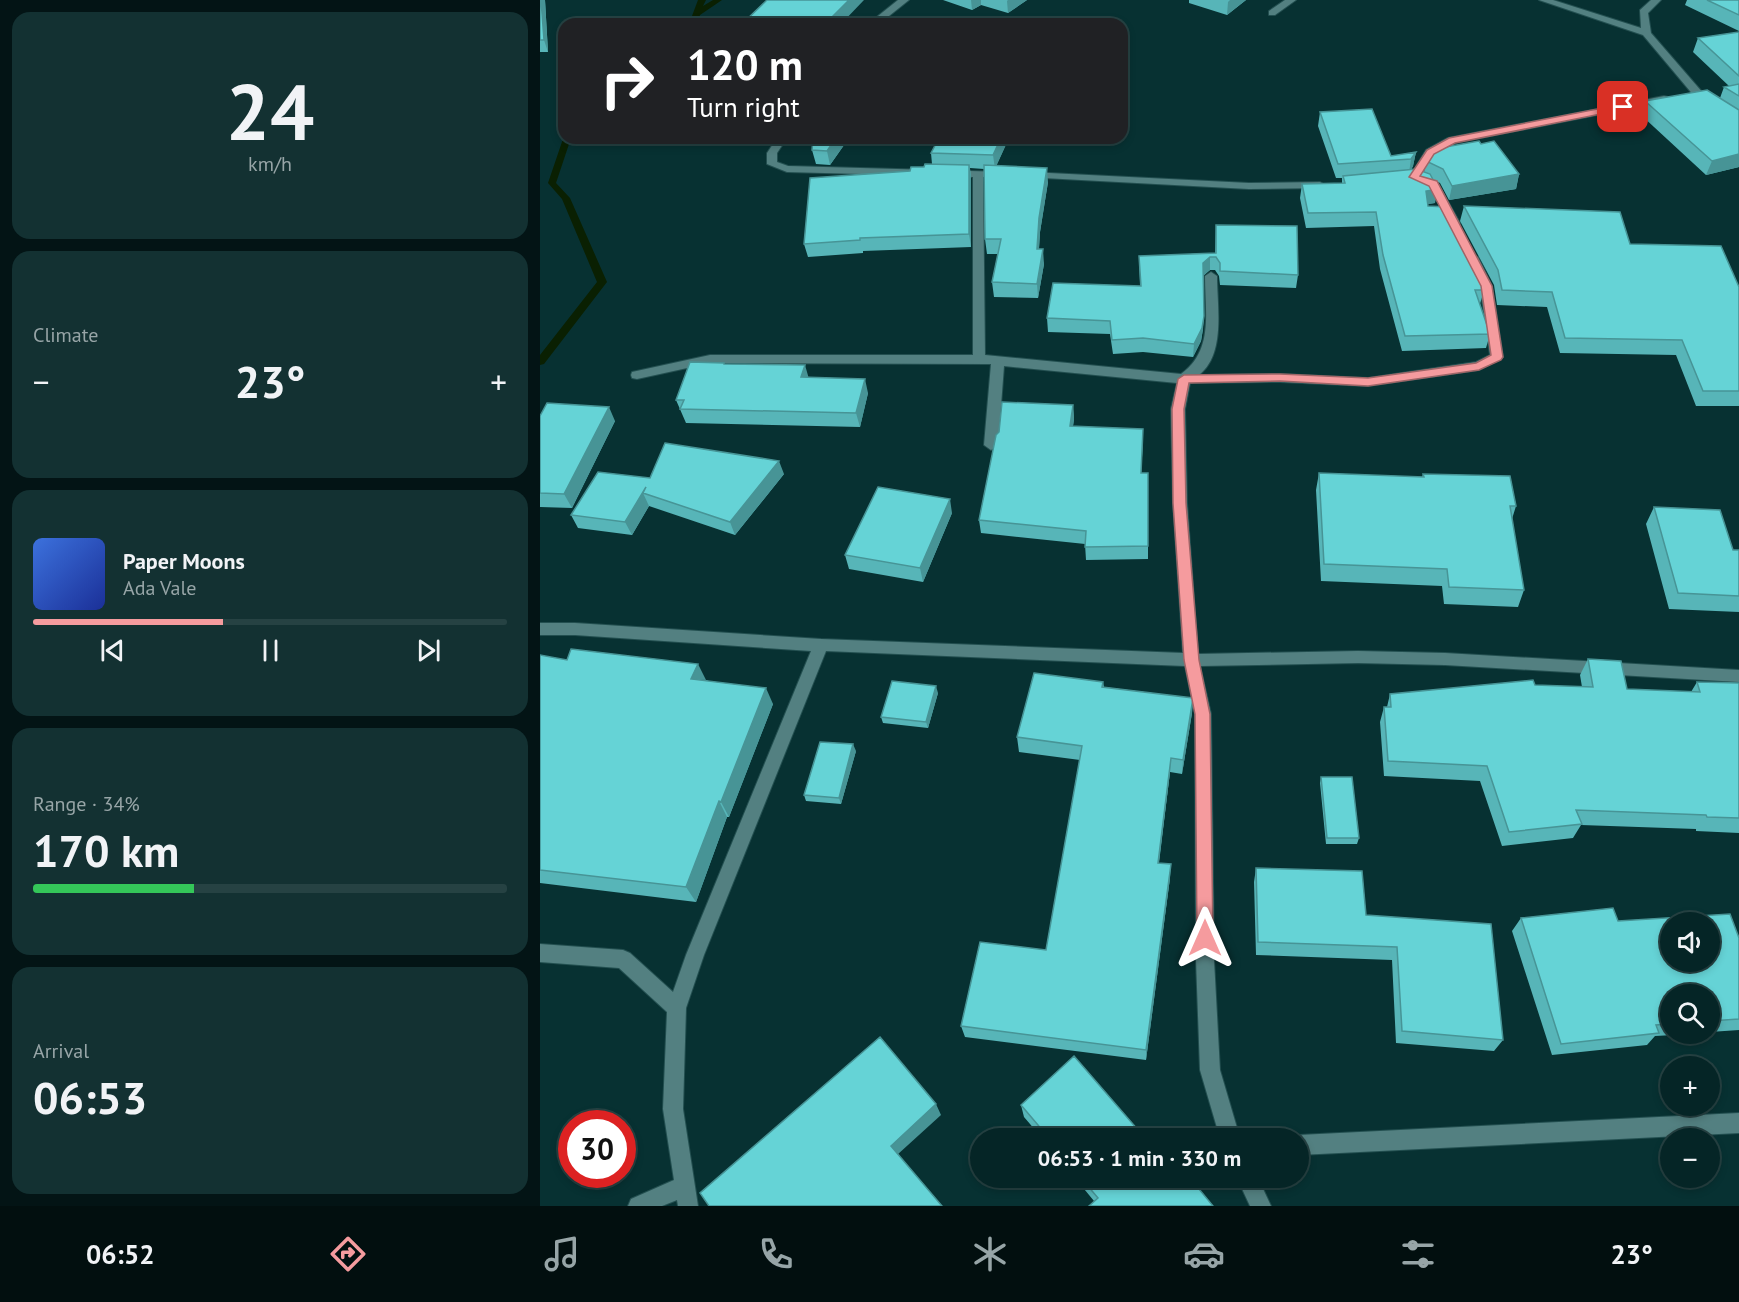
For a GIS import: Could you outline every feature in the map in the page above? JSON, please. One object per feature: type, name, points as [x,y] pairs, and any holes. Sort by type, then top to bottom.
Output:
[{"type":"street","points":[[881,18],[904,0]]},
{"type":"street","points":[[1272,13],[1291,0]]},
{"type":"street","points":[[1544,0],[1646,33],[1700,95],[1739,122]]},
{"type":"street","points":[[1646,33],[1643,12],[1656,0]]},
{"type":"street","points":[[637,375],[710,359],[935,361],[979,359],[1184,379],[1280,378],[1368,382],[1479,366],[1497,357],[1486,286],[1433,184],[1408,178],[1430,152],[1452,140],[1680,96],[1700,95]]},
{"type":"street","points":[[778,144],[772,153],[772,164],[787,170],[978,173],[1249,186],[1327,185]]},
{"type":"street","points":[[978,173],[979,359]]},
{"type":"street","points":[[1211,276],[1210,343],[1200,367],[1184,379],[1178,409],[1180,503],[1191,660],[1203,714],[1205,960],[1210,1071],[1227,1128]]},
{"type":"street","points":[[991,445],[998,360]]},
{"type":"street","points":[[540,629],[575,629],[821,645],[1191,660],[1358,657],[1445,659],[1739,676]]},
{"type":"street","points":[[688,1206],[672,1109],[676,1008],[695,955],[821,645]]},
{"type":"street","points":[[540,953],[623,959],[676,1008]]},
{"type":"street","points":[[1309,1144],[1739,1123]]},
{"type":"street","points":[[638,1206],[686,1185]]},
{"type":"street","points":[[1253,1188],[1261,1206]]},
{"type":"building","points":[[541,0],[544,40],[540,40]]},
{"type":"building","points":[[767,0],[849,0],[831,18],[748,18]]},
{"type":"building","points":[[1707,0],[1739,0],[1739,15]]},
{"type":"building","points":[[1739,32],[1739,76],[1698,38]]},
{"type":"building","points":[[1739,84],[1739,96],[1724,87]]},
{"type":"building","points":[[1707,90],[1739,110],[1739,154],[1712,161],[1645,101]]},
{"type":"building","points":[[1372,109],[1391,156],[1416,152],[1411,159],[1338,164],[1320,112]]},
{"type":"building","points":[[1479,141],[1481,144],[1494,141],[1519,174],[1452,186],[1443,169],[1426,161],[1434,149]]},
{"type":"building","points":[[812,144],[832,144],[827,151],[812,150]]},
{"type":"building","points":[[936,144],[998,144],[993,155],[931,153]]},
{"type":"building","points":[[925,164],[969,165],[969,234],[860,238],[860,240],[804,244],[810,178],[910,171],[911,167],[924,167]]},
{"type":"building","points":[[984,165],[1047,168],[1039,218],[1037,249],[1043,249],[1037,284],[992,282],[1001,239],[985,239]]},
{"type":"building","points":[[1416,169],[1430,174],[1438,189],[1426,191],[1428,206],[1447,207],[1482,273],[1484,290],[1475,290],[1490,334],[1405,336],[1383,255],[1376,212],[1308,213],[1302,184],[1345,183],[1343,176]]},
{"type":"building","points":[[1464,206],[1620,212],[1630,244],[1721,246],[1739,287],[1739,391],[1703,391],[1682,340],[1565,338],[1552,292],[1502,290],[1498,270]]},
{"type":"building","points":[[1216,225],[1297,226],[1298,275],[1220,271],[1220,263],[1216,257],[1210,257],[1203,263],[1204,316],[1202,328],[1194,344],[1143,338],[1112,340],[1110,321],[1047,318],[1053,283],[1141,286],[1139,256],[1216,253]]},
{"type":"building","points":[[690,362],[805,365],[801,377],[865,379],[856,413],[680,409],[684,400],[676,400]]},
{"type":"building","points":[[1002,402],[1073,405],[1070,426],[1143,429],[1141,473],[1148,473],[1148,546],[1085,547],[1086,531],[979,520],[996,435],[999,432]]},
{"type":"building","points":[[547,403],[609,407],[564,494],[540,493],[540,416]]},
{"type":"building","points":[[665,443],[779,461],[730,522],[643,493],[646,487],[625,522],[571,515],[598,472],[650,478]]},
{"type":"building","points":[[1319,473],[1424,477],[1423,474],[1510,476],[1516,506],[1510,506],[1524,590],[1449,587],[1447,569],[1324,564]]},
{"type":"building","points":[[878,487],[950,499],[920,568],[845,555]]},
{"type":"building","points":[[1654,507],[1720,510],[1733,550],[1739,550],[1739,596],[1678,593]]},
{"type":"building","points":[[571,649],[698,664],[691,679],[766,688],[686,887],[540,870],[540,655],[567,660]]},
{"type":"building","points":[[1588,659],[1621,661],[1627,689],[1700,692],[1697,682],[1739,683],[1739,818],[1576,810],[1582,824],[1509,832],[1487,766],[1388,761],[1384,707],[1391,707],[1390,694],[1533,680],[1535,685],[1593,687]]},
{"type":"building","points":[[1034,673],[1103,682],[1102,687],[1193,698],[1183,760],[1171,758],[1158,863],[1171,864],[1146,1050],[961,1026],[980,942],[1046,950],[1082,746],[1017,737]]},
{"type":"building","points":[[892,681],[936,686],[926,722],[881,717]]},
{"type":"building","points":[[820,742],[853,744],[839,798],[804,795]]},
{"type":"building","points":[[1321,777],[1352,777],[1359,838],[1327,838]]},
{"type":"building","points":[[1256,868],[1362,871],[1366,915],[1491,924],[1503,1040],[1402,1031],[1397,947],[1258,942]]},
{"type":"building","points":[[1613,908],[1618,921],[1660,918],[1660,972],[1720,972],[1720,915],[1730,914],[1739,938],[1739,1019],[1720,1020],[1720,984],[1660,984],[1660,1025],[1656,1025],[1659,1033],[1561,1044],[1521,918]]},
{"type":"building","points":[[880,1037],[936,1104],[891,1146],[942,1206],[709,1206],[700,1193]]},
{"type":"building","points":[[1074,1056],[1136,1128],[1041,1128],[1021,1105]]},
{"type":"building","points":[[1090,1188],[1198,1188],[1213,1206],[1089,1206],[1098,1198]]},
{"type":"waterway","points":[[695,18],[702,0]]},
{"type":"waterway","points":[[698,13],[718,0]]},
{"type":"waterway","points":[[540,362],[602,282],[566,198],[552,183],[565,144]]},
{"type":"route","points":[[1205,938],[1203,714],[1191,660],[1187,575],[1180,503],[1178,409],[1184,379],[1280,378],[1368,382],[1479,366],[1497,357],[1486,286],[1477,265],[1433,184],[1414,177],[1430,152],[1452,140],[1623,107]]}]
